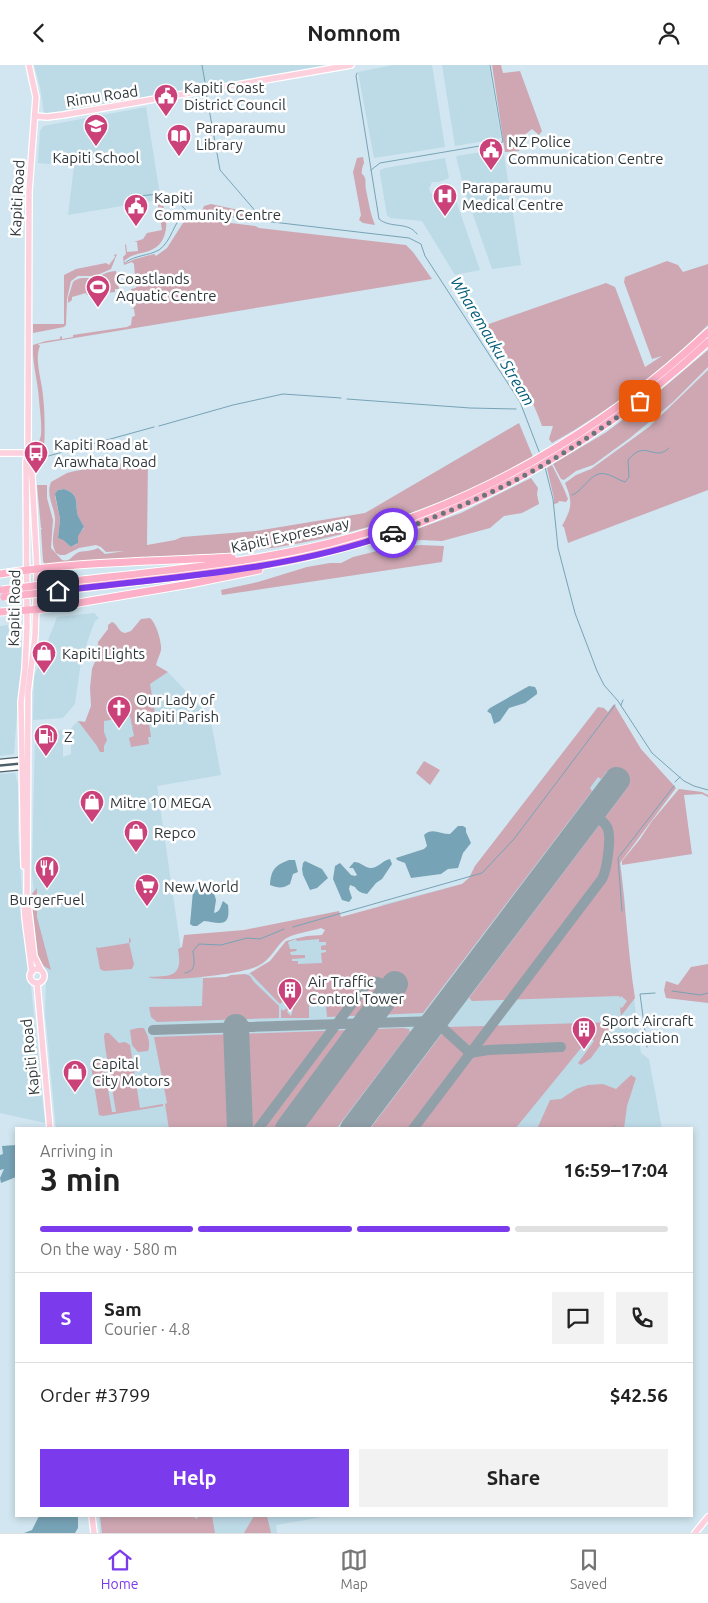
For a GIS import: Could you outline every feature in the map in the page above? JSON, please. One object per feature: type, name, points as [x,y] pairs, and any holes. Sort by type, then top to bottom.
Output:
[{"type":"highway","name":"Kāpiti Expressway","points":[[1,594],[241,568],[288,561],[386,535],[425,521],[478,499],[526,470],[560,445],[636,395],[676,362],[708,332]]},
{"type":"highway","name":"Kāpiti Expressway","points":[[58,587],[273,555],[330,543],[390,525],[564,453],[640,401],[708,342]]},
{"type":"highway","points":[[0,574],[112,563],[273,555]]},
{"type":"highway","points":[[0,612],[37,610],[190,584],[254,571],[288,561]]},
{"type":"main road","name":"Kapiti Road","points":[[29,65],[35,88],[35,116],[28,199],[28,453],[32,476],[37,569],[37,610],[28,692],[27,864],[28,910],[34,956],[41,970]]},
{"type":"main road","name":"Rimu Road","points":[[35,116],[63,115],[351,65]]},
{"type":"main road","points":[[0,453],[28,453]]},
{"type":"main road","name":"Kapiti Road","points":[[28,453],[26,462],[26,651],[21,702],[25,918],[32,973]]},
{"type":"main road","points":[[25,918],[28,910]]},
{"type":"main road","points":[[36,969],[41,970],[44,973],[44,978],[37,983],[31,979],[32,973],[36,969]]},
{"type":"main road","name":"Kapiti Road","points":[[37,983],[50,1127]]},
{"type":"main road","points":[[92,1517],[94,1533]]},
{"type":"main road","points":[[695,1533],[708,1517]]},
{"type":"street","points":[[1,769],[22,763],[29,752]]},
{"type":"street","points":[[1,769],[8,761]]},
{"type":"street","points":[[0,762],[22,763],[29,773]]},
{"type":"shaded area","points":[[34,65],[351,65],[57,115],[44,114]]},
{"type":"shaded area","points":[[393,65],[432,65],[445,147],[374,158],[358,72]]},
{"type":"shaded area","points":[[442,65],[489,65],[501,138],[455,146]]},
{"type":"shaded area","points":[[492,65],[501,65],[503,73],[520,71],[542,131],[539,135],[532,129],[521,138],[519,151],[505,152]]},
{"type":"shaded area","name":"Kapiti School","points":[[146,107],[160,195],[158,200],[68,215],[74,166],[38,163],[40,131],[43,126]]},
{"type":"shaded area","points":[[503,149],[521,265],[492,269],[464,189],[456,156]]},
{"type":"shaded area","points":[[363,157],[362,173],[365,178],[375,225],[363,223],[359,220],[361,215],[353,172],[357,158]]},
{"type":"shaded area","points":[[445,158],[449,178],[439,182],[432,182],[429,189],[435,195],[452,189],[480,270],[455,275],[422,221],[390,218],[387,215],[380,174],[380,170],[385,168]]},
{"type":"shaded area","points":[[166,199],[163,205],[166,229],[162,241],[153,249],[128,258],[124,261],[126,263],[154,254],[156,256],[167,248],[183,223],[190,218],[406,245],[432,279],[38,344],[40,346],[38,364],[43,396],[45,430],[44,451],[37,450],[41,427],[33,345],[60,339],[62,336],[62,339],[73,337],[73,335],[131,325],[132,317],[135,316],[134,309],[131,309],[134,308],[131,289],[136,288],[134,264],[132,262],[124,265],[123,257],[126,254],[125,245],[127,252],[138,251],[137,242],[134,242],[143,239],[147,233],[162,230],[158,205],[155,205]]},
{"type":"shaded area","points":[[211,204],[234,209],[255,218],[224,216],[202,211],[204,206]]},
{"type":"shaded area","points":[[117,254],[111,269],[95,276],[78,276],[71,281],[67,299],[66,325],[64,327],[33,333],[33,324],[64,324],[64,275],[76,269],[106,263],[109,265],[115,257],[114,255]]},
{"type":"shaded area","points":[[667,261],[678,265],[683,272],[708,264],[708,325],[634,389],[594,418],[552,443],[549,439],[553,426],[542,426],[524,386],[486,325],[606,283],[615,287],[645,367],[662,356],[652,359],[624,282],[625,277]]},
{"type":"shaded area","points":[[116,271],[119,289],[115,289],[115,292],[104,295],[104,293],[87,295],[86,293],[72,297],[72,300],[68,303],[73,282],[76,280],[93,278]]},
{"type":"shaded area","points":[[708,350],[708,367],[673,402],[630,438],[593,465],[576,471],[564,480],[561,479],[553,464],[605,433],[643,405]]},
{"type":"shaded area","points":[[708,370],[708,490],[568,543],[564,527],[562,526],[570,505],[565,483],[576,475],[591,469],[649,427]]},
{"type":"shaded area","points":[[519,423],[533,457],[468,490],[399,517],[364,528],[293,545],[257,550],[45,565],[43,561],[42,528],[37,485],[47,485],[47,498],[53,520],[51,548],[62,560],[69,560],[79,552],[98,548],[105,554],[125,551],[106,552],[96,545],[79,548],[65,555],[56,553],[53,544],[55,517],[49,491],[51,482],[67,473],[75,471],[148,459],[147,545],[182,537],[256,531],[365,513]],"holes":[[[64,489],[74,495],[78,514],[84,528],[78,535],[77,544],[71,547],[58,538],[60,519],[55,496],[58,490]]]},
{"type":"shaded area","points":[[552,465],[568,499],[566,502],[559,501],[554,504],[547,468]]},
{"type":"shaded area","points":[[531,478],[538,488],[539,504],[522,513],[504,516],[490,528],[442,541],[421,540],[371,546],[461,513]]},
{"type":"shaded area","points":[[64,489],[74,495],[78,514],[84,527],[78,536],[78,543],[71,547],[58,538],[60,519],[55,494],[58,490]]},
{"type":"shaded area","points":[[421,545],[444,546],[442,562],[222,595],[221,590],[258,582],[307,567],[341,563],[353,557],[381,550]]},
{"type":"shaded area","points":[[94,613],[99,618],[95,621],[81,662],[75,704],[63,718],[33,720],[34,677],[57,617]]},
{"type":"shaded area","points":[[150,618],[161,642],[161,650],[156,665],[168,672],[150,684],[156,719],[147,721],[156,721],[149,723],[151,737],[148,737],[149,744],[131,747],[129,738],[134,736],[132,727],[134,727],[132,726],[130,716],[121,718],[121,715],[116,716],[116,719],[104,721],[104,732],[107,740],[104,752],[100,752],[78,721],[85,722],[91,706],[92,669],[97,657],[98,642],[108,629],[108,625],[112,622],[125,633],[131,631],[141,619]]},
{"type":"shaded area","points":[[21,623],[22,665],[14,754],[0,756],[0,626]]},
{"type":"shaded area","points":[[168,672],[210,717],[221,775],[157,786],[185,977],[203,976],[203,978],[243,976],[271,963],[285,942],[296,938],[319,939],[384,904],[462,884],[469,878],[475,866],[598,707],[675,786],[620,860],[629,959],[641,1053],[649,1059],[662,1127],[56,1127],[45,1012],[46,982],[36,919],[32,873],[35,737],[41,732],[63,730],[63,757],[71,754],[71,728],[78,721],[92,722]]},
{"type":"shaded area","points":[[529,686],[535,687],[537,694],[525,703],[509,708],[500,721],[494,724],[491,714],[487,711]]},
{"type":"shaded area","points":[[614,704],[641,749],[676,788],[620,863],[635,998],[621,1016],[620,1007],[622,1008],[627,1001],[621,996],[620,998],[619,996],[472,1001],[469,998],[628,787],[607,771],[601,779],[598,777],[590,788],[592,791],[423,1013],[327,1017],[326,1005],[309,1006],[309,1018],[281,1018],[281,1009],[284,1011],[285,1009],[288,1010],[286,1008],[287,1005],[282,1002],[280,1004],[250,973],[270,961],[286,941],[307,936],[322,935],[325,930],[321,928],[288,937],[267,960],[250,969],[221,975],[185,978],[156,979],[148,977],[169,975],[177,970],[179,965],[178,949],[182,947],[184,935],[244,930],[339,911],[341,917],[462,884],[469,878],[475,866],[598,707],[604,708],[608,712]],"holes":[[[296,939],[297,941],[319,939],[319,942],[326,942],[326,945],[321,946],[321,950],[326,950],[326,952],[321,953],[322,963],[298,964],[298,961],[292,961],[292,959],[305,958],[305,955],[291,955],[290,952],[297,949],[290,949],[288,942]],[[290,1007],[293,1009],[291,1016],[287,1012]]]},
{"type":"shaded area","points":[[424,761],[440,770],[430,785],[416,773]]},
{"type":"shaded area","points":[[15,773],[18,783],[18,834],[23,908],[45,1123],[0,1113],[0,774]]},
{"type":"shaded area","points":[[679,789],[702,792],[708,795],[708,797],[702,794],[684,795],[692,854],[622,865],[622,861],[652,821]]},
{"type":"shaded area","points":[[458,826],[466,828],[471,843],[463,853],[458,868],[448,869],[441,874],[411,878],[405,863],[396,858],[424,849],[427,846],[424,835],[430,831],[450,834]]},
{"type":"shaded area","points":[[390,859],[392,864],[382,879],[367,894],[360,892],[350,885],[349,889],[352,898],[349,902],[342,900],[333,879],[335,866],[340,863],[351,875],[355,876],[357,875],[353,868],[349,868],[354,862],[373,868]]},
{"type":"shaded area","points":[[289,860],[295,860],[298,872],[293,874],[290,884],[285,887],[270,885],[271,875],[275,869],[280,864]]},
{"type":"shaded area","points":[[305,861],[322,869],[328,878],[317,888],[310,890],[303,875],[302,869]]},
{"type":"shaded area","points":[[37,888],[37,917],[51,970],[42,965],[37,957],[30,896]]},
{"type":"shaded area","points":[[201,888],[210,889],[214,893],[216,900],[214,913],[219,910],[223,901],[228,905],[226,921],[219,923],[204,921],[197,926],[190,924],[193,891]]},
{"type":"shaded area","points":[[129,943],[134,964],[132,969],[104,971],[100,969],[96,947]]},
{"type":"shaded area","points":[[708,964],[708,1003],[666,998],[664,990],[666,981],[678,985],[691,967]]},
{"type":"shaded area","points":[[245,974],[250,976],[279,1006],[279,1018],[157,1022],[151,1017],[149,1007],[202,1006],[203,978]]},
{"type":"shaded area","points":[[617,1022],[591,1058],[581,1065],[578,1063],[594,1041],[590,1037],[517,1127],[372,1127],[447,1027]]},
{"type":"shaded area","points":[[144,1028],[147,1034],[149,1042],[148,1051],[138,1052],[132,1045],[130,1030]]},
{"type":"shaded area","points":[[403,1028],[409,1029],[410,1032],[338,1127],[169,1127],[165,1104],[167,1103],[154,1037]]},
{"type":"shaded area","points":[[105,1033],[109,1033],[119,1043],[125,1042],[130,1045],[140,1108],[163,1104],[163,1106],[103,1116],[99,1115],[91,1066],[99,1059],[103,1061],[112,1112],[116,1112],[105,1046]]},
{"type":"shaded area","points":[[631,1075],[636,1078],[627,1106],[624,1127],[538,1127],[550,1100],[561,1099],[576,1089],[588,1085],[603,1084],[616,1089]]},
{"type":"shaded area","points":[[15,1145],[15,1177],[1,1183],[0,1178],[4,1169],[0,1170],[0,1155],[3,1154],[2,1146]]},
{"type":"shaded area","points":[[38,1517],[78,1517],[78,1528],[75,1533],[24,1533],[32,1530]]},
{"type":"shaded area","points":[[99,1517],[323,1517],[276,1525],[277,1533],[100,1533]]},
{"type":"shaded area","points":[[100,1517],[194,1517],[197,1519],[198,1517],[212,1517],[215,1533],[102,1533]]},
{"type":"shaded area","points":[[253,1517],[267,1517],[271,1533],[244,1533]]},
{"type":"waterway","name":"Wharemauku Stream","points":[[202,65],[206,88]]},
{"type":"waterway","points":[[371,170],[380,163],[503,142],[490,65]]},
{"type":"waterway","points":[[357,73],[379,219],[389,224],[404,226],[417,234]]},
{"type":"waterway","name":"Wharemauku Stream","points":[[206,92],[220,170],[264,221],[409,238],[421,244],[425,256],[520,402],[540,454]]},
{"type":"waterway","points":[[130,197],[158,194]]},
{"type":"waterway","points":[[167,198],[181,205],[187,211]]},
{"type":"waterway","points":[[126,262],[159,250],[167,242],[178,221],[186,212],[256,220]]},
{"type":"waterway","points":[[86,282],[93,282],[103,276]]},
{"type":"waterway","points":[[159,426],[233,405],[283,394],[341,398]]},
{"type":"waterway","points":[[347,399],[470,408],[516,409]]},
{"type":"waterway","points":[[41,458],[154,427]]},
{"type":"waterway","points":[[572,495],[596,475],[608,475],[625,482],[629,477],[628,460],[634,454],[645,450],[659,453],[669,448]]},
{"type":"waterway","name":"Wharemauku Stream","points":[[545,467],[553,499],[558,548],[575,613],[604,685],[618,701],[652,753],[684,781],[708,790]]},
{"type":"waterway","name":"Wharemauku Stream","points":[[621,705],[623,700]]},
{"type":"waterway","points":[[293,927],[482,873],[514,839],[615,705]]},
{"type":"waterway","name":"Wharemauku Stream","points":[[675,782],[680,777]]},
{"type":"waterway","points":[[622,911],[618,858],[674,786]]},
{"type":"waterway","points":[[185,973],[193,968],[193,951],[199,944],[221,945],[247,938],[260,939],[284,929]]},
{"type":"waterway","points":[[672,991],[700,995],[708,993]]},
{"type":"waterway","points":[[647,1047],[640,994],[655,993]]},
{"type":"taxiway","points":[[415,1127],[602,879],[608,853],[608,831],[604,823],[591,813]]},
{"type":"taxiway","points":[[260,1127],[366,985],[375,981],[390,990]]},
{"type":"taxiway","points":[[153,1030],[435,1021],[470,1053],[488,1050],[561,1047]]},
{"type":"runway","points":[[355,1127],[617,780]]},
{"type":"runway","points":[[289,1127],[395,984]]},
{"type":"runway","points":[[236,1027],[240,1127]]},
{"type":"way so far","points":[[393,533],[478,499],[528,474],[564,453],[640,401]]},
{"type":"place","name":"Kapiti Coast District Council","points":[[166,117]]},
{"type":"place","name":"Kapiti School","points":[[96,147]]},
{"type":"place","name":"Paraparaumu Library","points":[[179,157]]},
{"type":"place","name":"NZ Police Communication Centre","points":[[491,171]]},
{"type":"place","name":"Paraparaumu Medical Centre","points":[[445,217]]},
{"type":"place","name":"Kapiti Community Centre","points":[[136,227]]},
{"type":"place","name":"Coastlands Aquatic Centre","points":[[98,308]]},
{"type":"place","name":"Kapiti Road at Arawhata Road","points":[[36,474]]},
{"type":"place","name":"Kapiti Lights","points":[[44,674]]},
{"type":"place","name":"Our Lady of Kapiti Parish","points":[[119,729]]},
{"type":"place","name":"Z","points":[[46,757]]},
{"type":"place","name":"Mitre 10 MEGA","points":[[92,823]]},
{"type":"place","name":"Repco","points":[[136,853]]},
{"type":"place","name":"BurgerFuel","points":[[47,889]]},
{"type":"place","name":"New World","points":[[147,907]]},
{"type":"place","name":"Air Traffic Control Tower","points":[[290,1011]]},
{"type":"place","name":"Sport Aircraft Association","points":[[584,1050]]},
{"type":"place","name":"Capital City Motors","points":[[75,1093]]},
{"type":"route","points":[[58,591],[288,561],[393,533]]}]
